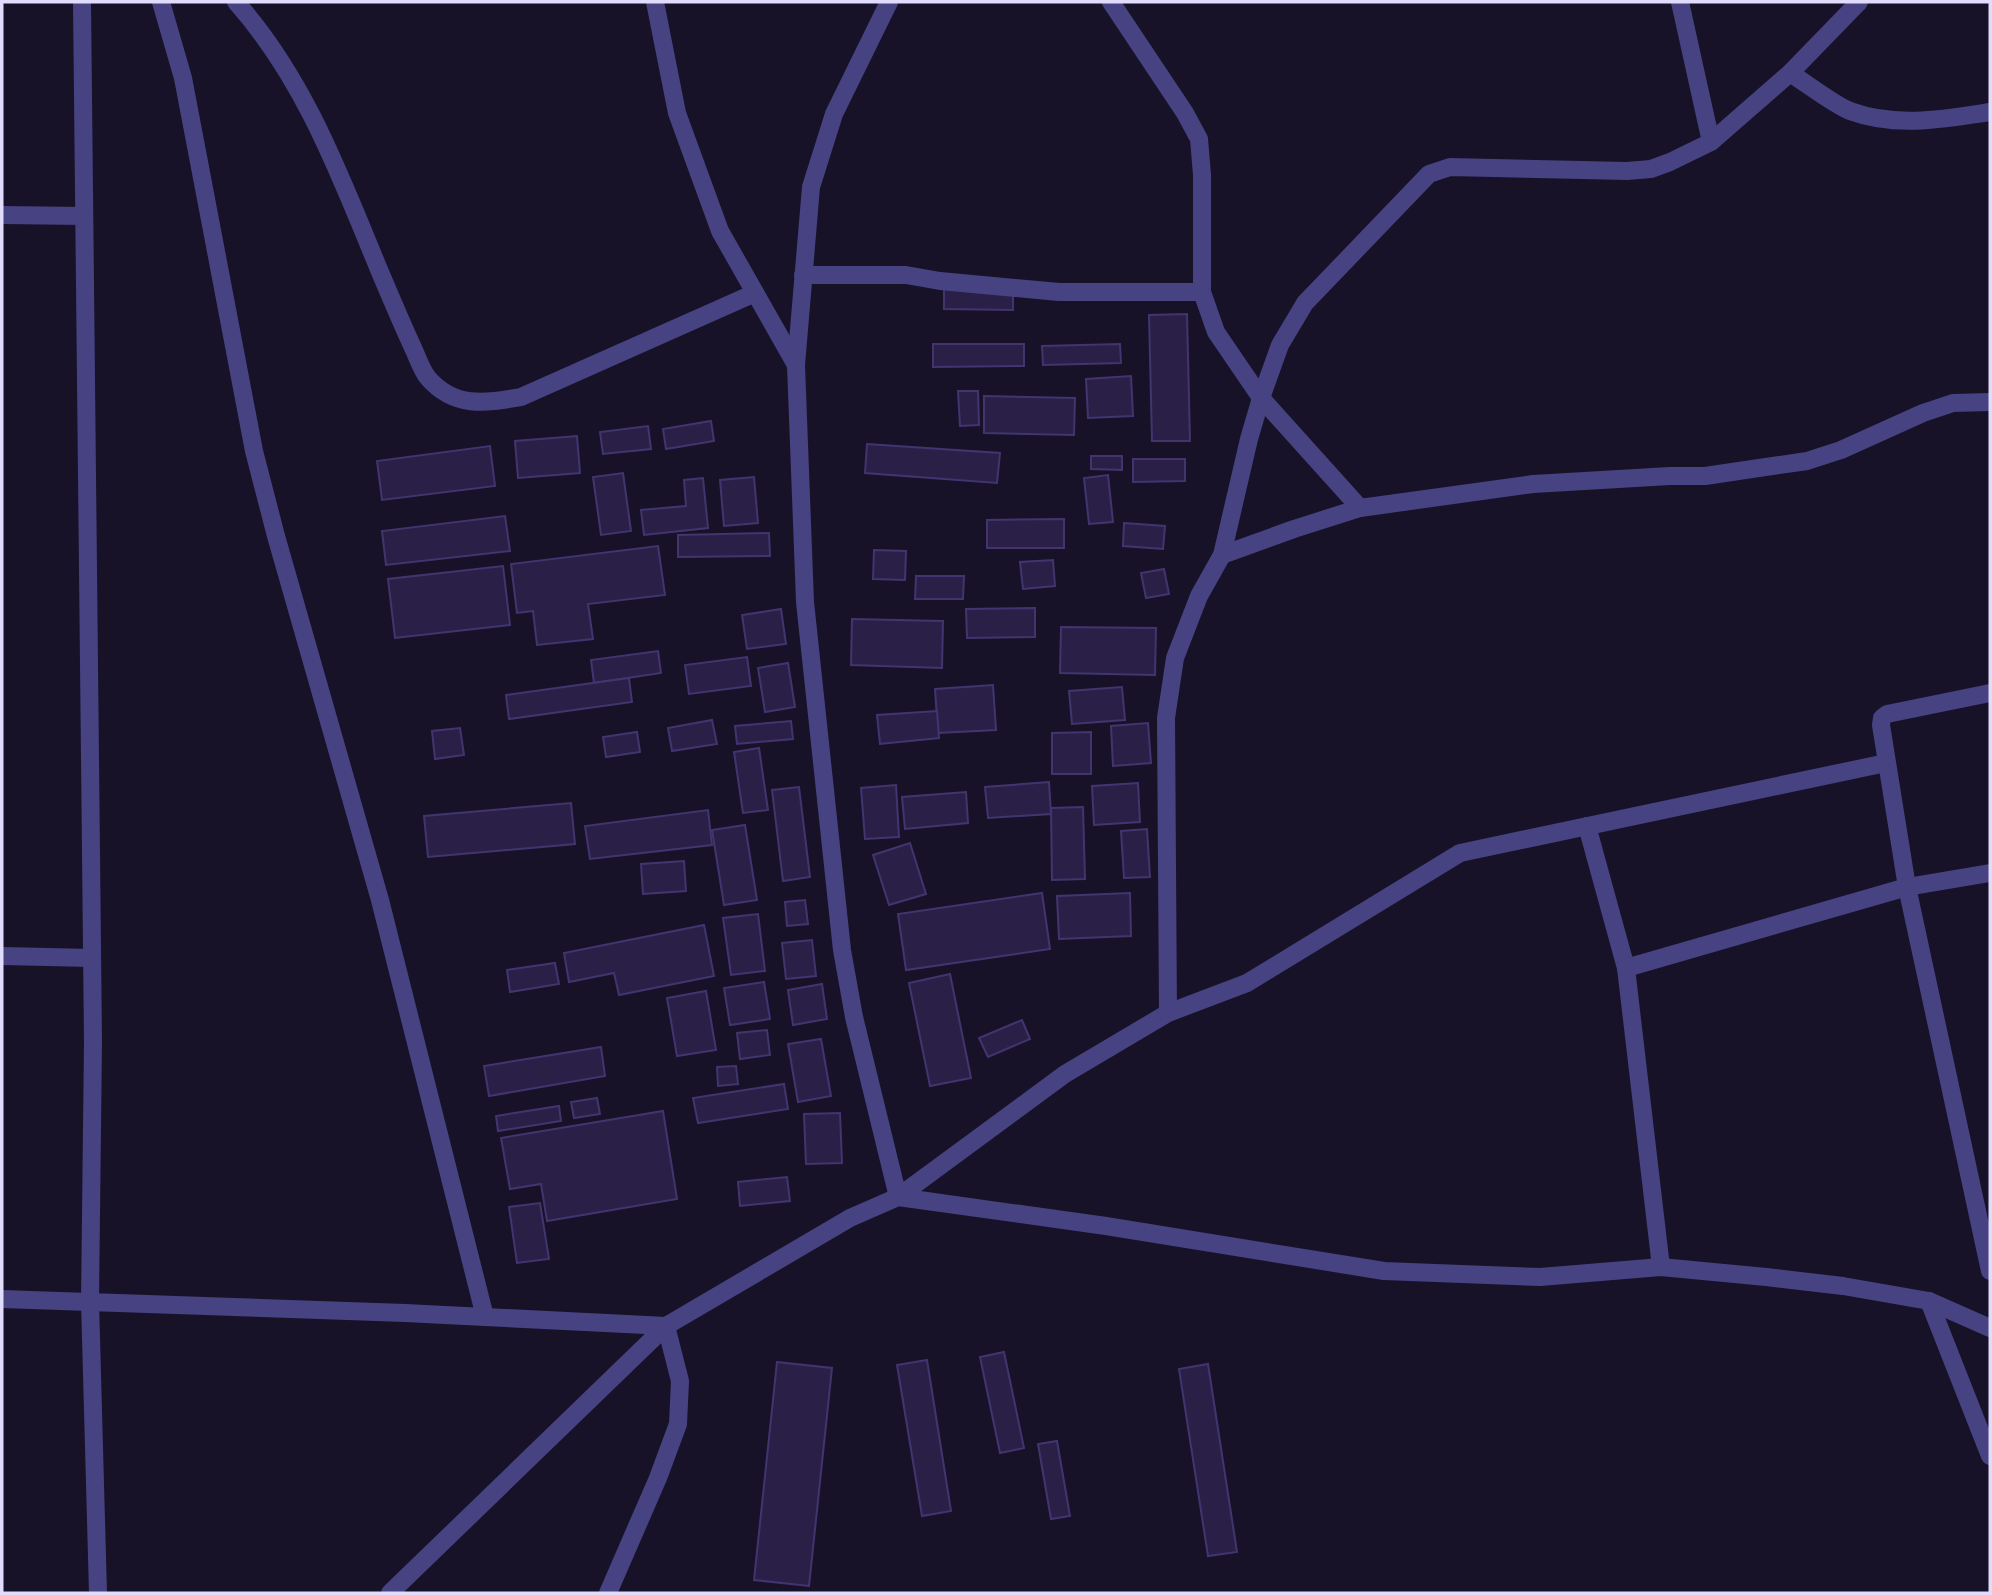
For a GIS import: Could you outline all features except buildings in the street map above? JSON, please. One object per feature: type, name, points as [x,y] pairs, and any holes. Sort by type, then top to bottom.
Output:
[{"type":"street","points":[[82,2],[93,1042],[90,1301],[98,1593]]},
{"type":"street","points":[[161,2],[183,78],[254,451],[380,900],[485,1317]]},
{"type":"street","points":[[236,2],[253,21],[308,105],[427,377],[452,397],[483,403],[521,397],[755,293]]},
{"type":"street","points":[[655,2],[677,113],[720,231],[796,365]]},
{"type":"street","points":[[889,2],[834,114],[811,187],[796,365],[805,602],[842,950],[854,1017],[898,1198]]},
{"type":"street","points":[[1111,2],[1185,113],[1199,139],[1202,175],[1202,292],[1216,332],[1261,398],[1360,508]]},
{"type":"street","points":[[1680,2],[1711,142]]},
{"type":"street","points":[[1168,1013],[1166,718],[1175,659],[1199,596],[1222,555],[1249,439],[1280,345],[1305,303],[1429,174],[1450,167],[1627,171],[1651,169],[1670,162],[1711,142],[1790,73],[1859,2]]},
{"type":"street","points":[[1790,73],[1849,111],[1888,120],[1932,121],[1990,112]]},
{"type":"street","points":[[2,215],[85,216]]},
{"type":"street","points":[[803,275],[906,275],[940,281],[1059,292],[1202,292]]},
{"type":"street","points":[[1222,555],[1360,508],[1533,484],[1670,475],[1705,477],[1807,461],[1841,450],[1953,402],[1990,402]]},
{"type":"street","points":[[1990,693],[1887,714],[1882,718],[1881,725],[1907,887],[1990,1271]]},
{"type":"street","points":[[390,1593],[666,1326],[850,1218],[898,1198],[1065,1074],[1168,1013],[1247,983],[1460,853],[1886,763]]},
{"type":"street","points":[[1587,826],[1626,968],[1661,1267]]},
{"type":"street","points":[[1626,968],[1907,887],[1990,873]]},
{"type":"street","points":[[2,956],[92,958]]},
{"type":"street","points":[[898,1198],[1106,1226],[1384,1270],[1541,1277],[1661,1267],[1843,1286],[1929,1301],[1990,1328]]},
{"type":"street","points":[[2,1298],[666,1326]]},
{"type":"street","points":[[1929,1301],[1990,1456]]},
{"type":"street","points":[[608,1593],[658,1478],[678,1424],[680,1381],[666,1326]]}]
